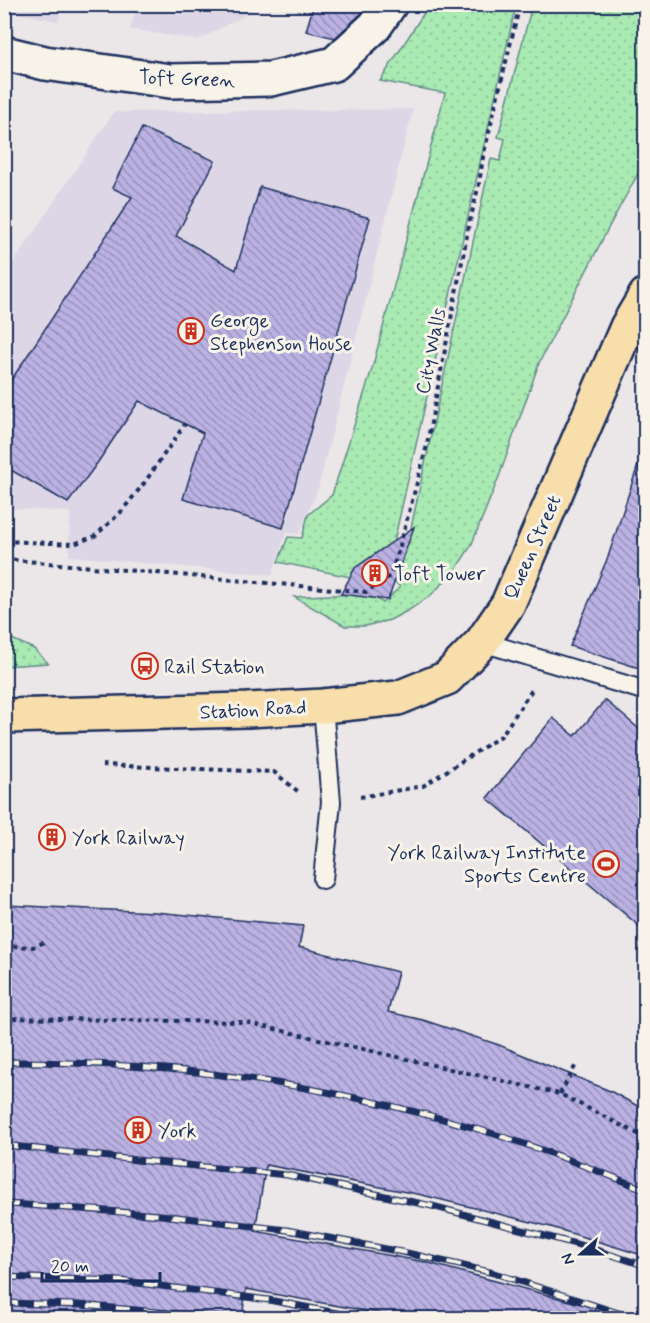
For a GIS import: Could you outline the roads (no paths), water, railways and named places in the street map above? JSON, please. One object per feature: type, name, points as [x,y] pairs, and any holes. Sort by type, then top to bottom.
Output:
[{"type":"main road","name":"Queen Street","points":[[483,642],[508,604],[627,327],[645,295]]},
{"type":"main road","name":"Station Road","points":[[4,716],[247,710],[398,698],[447,678],[483,642]]},
{"type":"street","name":"Toft Green","points":[[4,53],[45,63],[170,81],[271,79],[334,64],[375,26],[390,4]]},
{"type":"lane","points":[[483,642],[645,691]]},
{"type":"lane","points":[[323,705],[331,802],[323,879]]},
{"type":"railway","points":[[4,1062],[63,1063],[181,1071],[240,1078],[356,1098],[471,1127],[559,1156],[646,1190]]},
{"type":"railway","points":[[4,1145],[287,1175],[432,1206],[587,1247],[646,1266]]},
{"type":"railway","points":[[4,1204],[161,1215],[287,1230],[407,1253],[494,1273],[634,1318]]},
{"type":"railway","points":[[4,1277],[122,1281],[269,1300],[362,1318]]},
{"type":"railway","points":[[4,1303],[80,1305],[224,1318]]},
{"type":"place","name":"George Stephenson House","points":[[191,331]]},
{"type":"place","name":"Toft Tower","points":[[375,573]]},
{"type":"place","name":"Rail Station","points":[[145,666]]},
{"type":"place","name":"York Railway","points":[[52,837]]},
{"type":"place","name":"York Railway Institute Sports Centre","points":[[606,864]]},
{"type":"place","name":"York","points":[[138,1130]]}]
